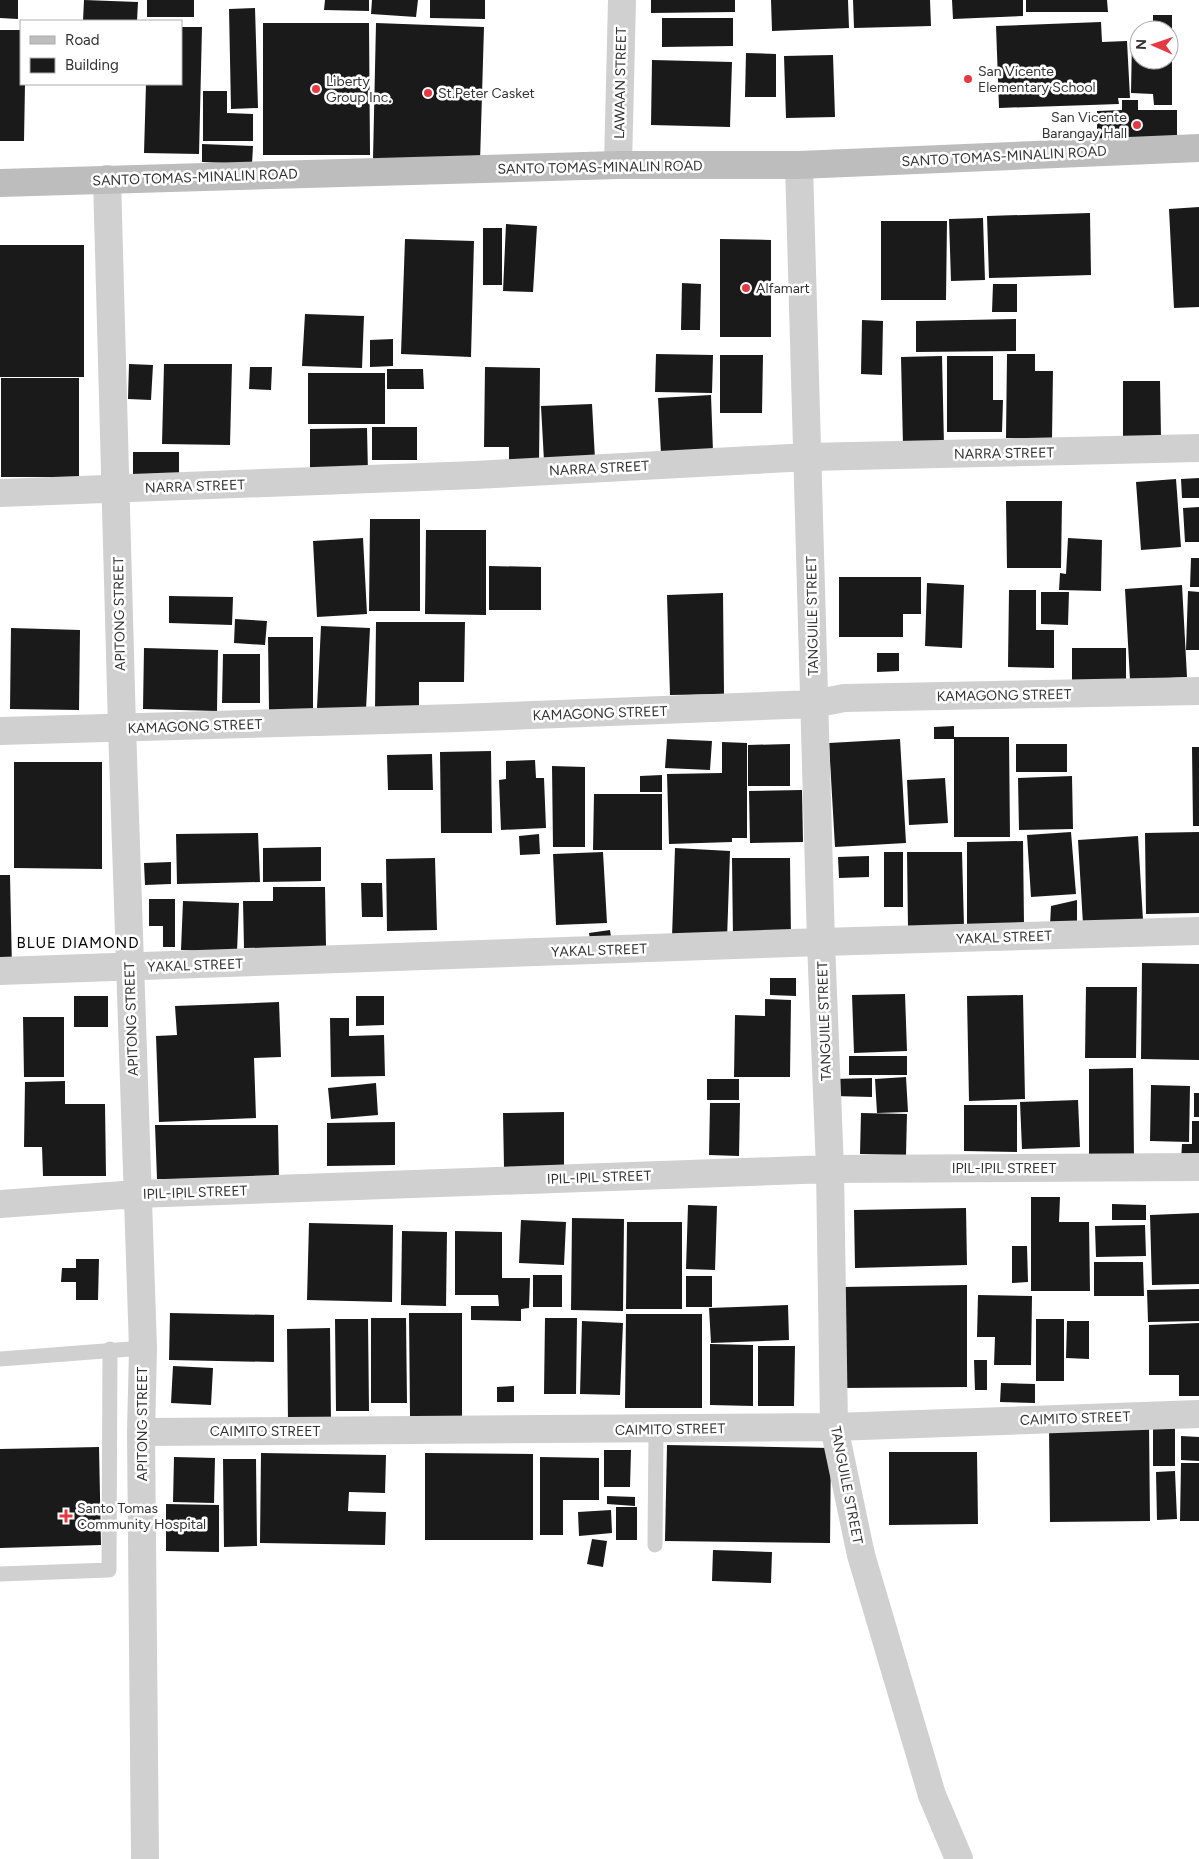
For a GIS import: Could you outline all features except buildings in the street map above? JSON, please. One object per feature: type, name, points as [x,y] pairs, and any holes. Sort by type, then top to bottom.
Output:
[{"type":"main road","name":"SANTO TOMAS-MINALIN ROAD","points":[[0,182],[618,165],[799,165],[1199,148]]},
{"type":"street","name":"LAWAAN STREET","points":[[618,165],[622,0]]},
{"type":"street","name":"TANGUILE STREET","points":[[799,165],[821,942],[830,1168],[834,1427],[861,1555],[932,1794],[959,1859]]},
{"type":"street","name":"APITONG STREET","points":[[107,179],[122,728],[143,1348],[141,1432],[145,1859]]},
{"type":"street","name":"NARRA STREET","points":[[0,493],[465,475],[808,457],[1199,448]]},
{"type":"street","name":"KAMAGONG STREET","points":[[0,731],[458,718],[814,704],[844,698],[1199,691]]},
{"type":"street","name":"YAKAL STREET","points":[[0,971],[821,942],[1199,931]]},
{"type":"street","name":"IPIL-IPIL STREET","points":[[0,1204],[137,1194],[830,1168],[1199,1167]]},
{"type":"street","name":"CAIMITO STREET","points":[[141,1432],[834,1427],[1199,1414]]},
{"type":"lane","points":[[0,1359],[110,1349],[143,1348]]},
{"type":"lane","points":[[0,1574],[109,1570],[110,1349]]},
{"type":"lane","points":[[655,1546],[656,1429]]},
{"type":"place","name":"San Vicente Elementary School","points":[[968,79]]},
{"type":"place","name":"Liberty Group Inc.","points":[[316,89]]},
{"type":"place","name":"St.Peter Casket","points":[[428,93]]},
{"type":"place","name":"San Vicente Barangay Hall","points":[[1137,125]]},
{"type":"place","name":"Alfamart","points":[[746,288]]},
{"type":"place","name":"Santo Tomas Community Hospital","points":[[66,1516]]},
{"type":"district","name":"BLUE DIAMOND","points":[[78,943]]}]
